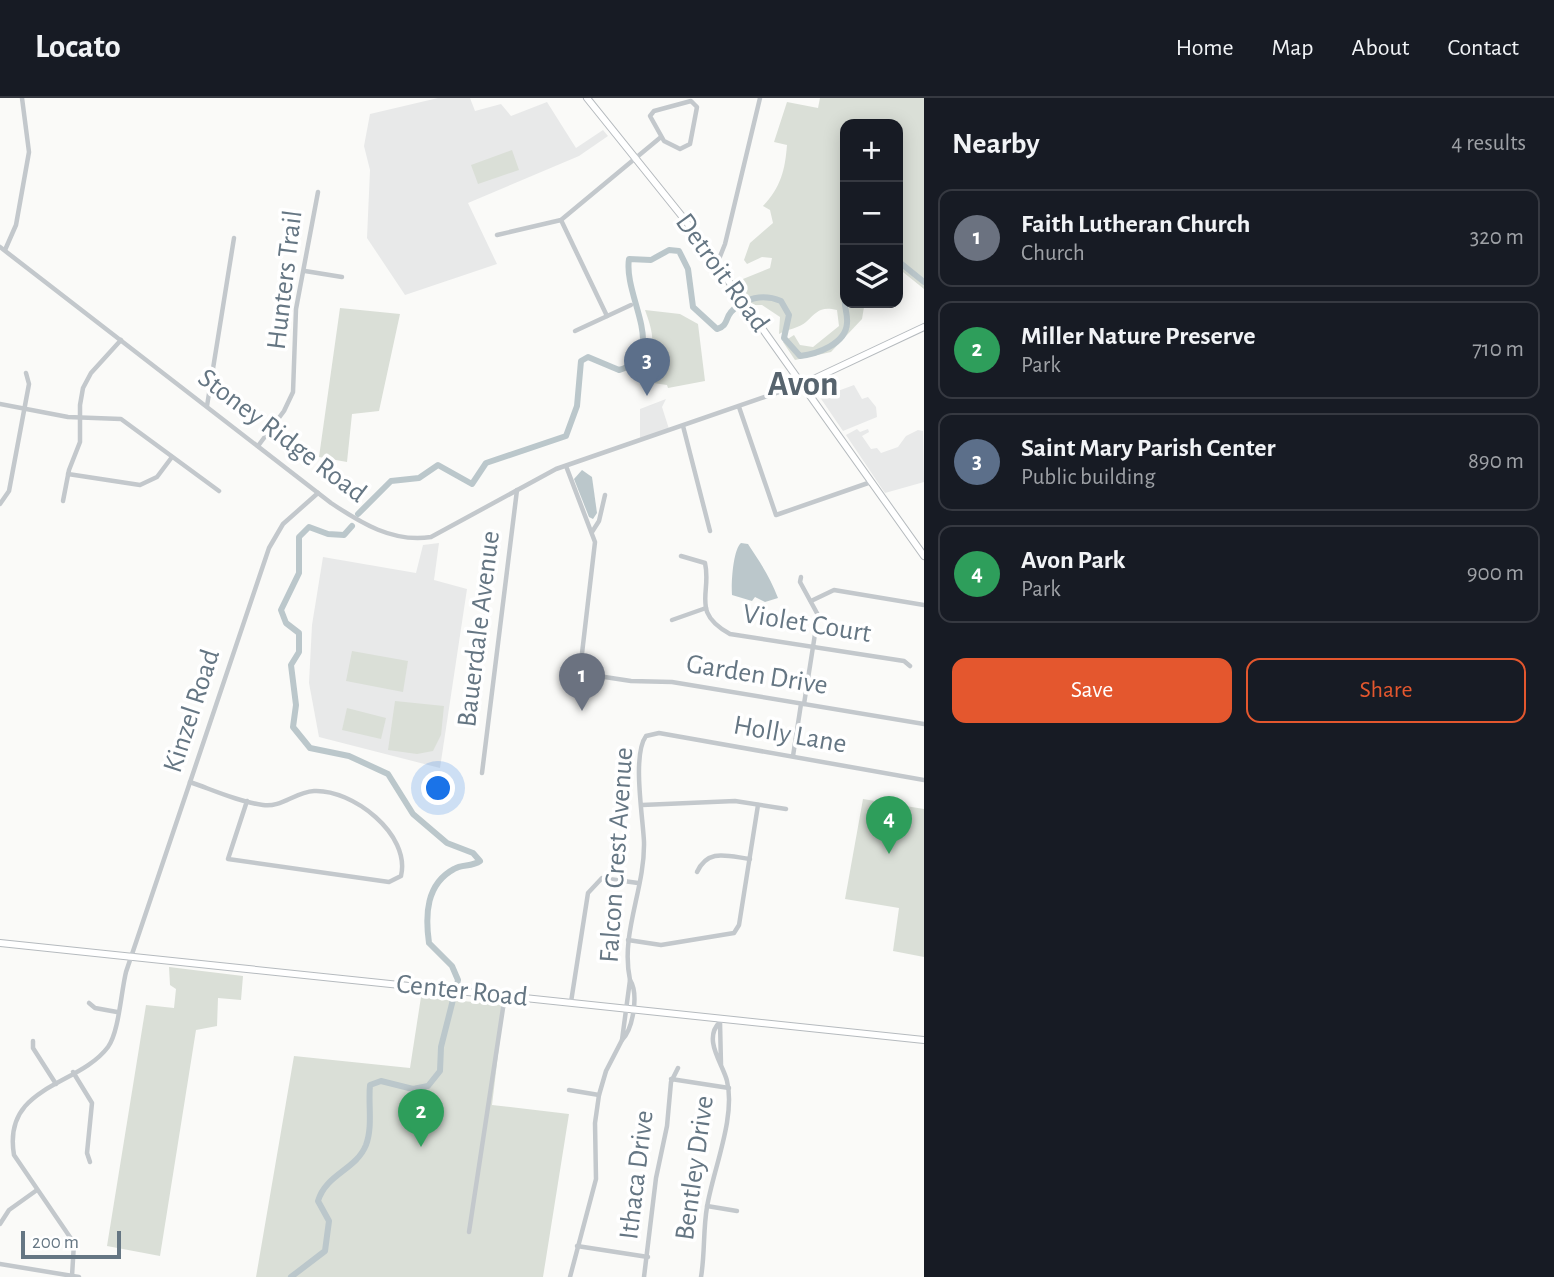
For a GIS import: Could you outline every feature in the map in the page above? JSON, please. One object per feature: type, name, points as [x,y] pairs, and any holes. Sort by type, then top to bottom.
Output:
[{"type":"main road","name":"Detroit Road","points":[[587,98],[717,264],[924,556]]},
{"type":"main road","points":[[803,384],[924,327]]},
{"type":"main road","name":"Center Road","points":[[0,943],[924,1040]]},
{"type":"street","points":[[3,249],[16,225],[29,152],[19,98]]},
{"type":"street","points":[[717,264],[725,244],[760,98]]},
{"type":"street","points":[[691,101],[696,103],[688,148],[680,149],[661,137],[650,118],[652,112],[691,101]]},
{"type":"street","points":[[496,235],[561,220],[661,137]]},
{"type":"street","name":"Hunters Trail","points":[[258,446],[291,397],[296,309],[318,192]]},
{"type":"street","points":[[561,220],[607,316]]},
{"type":"street","points":[[207,406],[234,238]]},
{"type":"street","name":"Stoney Ridge Road","points":[[3,249],[318,493],[375,529],[424,538],[566,466],[803,384]]},
{"type":"street","points":[[305,271],[342,277]]},
{"type":"street","points":[[575,331],[631,305]]},
{"type":"street","points":[[63,501],[68,474],[80,442],[80,400],[85,382],[119,338]]},
{"type":"street","points":[[0,504],[9,491],[29,384],[26,373]]},
{"type":"street","points":[[0,404],[80,418],[121,419],[219,491]]},
{"type":"street","points":[[739,407],[776,515],[872,481]]},
{"type":"street","points":[[683,426],[710,531]]},
{"type":"street","points":[[68,474],[140,485],[155,479],[172,457]]},
{"type":"street","points":[[566,466],[592,532]]},
{"type":"street","name":"Bauerdale Avenue","points":[[482,773],[517,490]]},
{"type":"street","name":"Kinzel Road","points":[[72,1276],[74,1243],[14,1155],[16,1121],[25,1104],[108,1046],[131,958],[272,541],[283,524],[318,493]]},
{"type":"street","points":[[592,532],[600,519],[605,495]]},
{"type":"street","name":"Garden Drive","points":[[592,532],[595,542],[580,662],[584,673],[595,677],[672,682],[924,724]]},
{"type":"street","points":[[671,620],[706,608],[704,590],[707,565],[702,560],[681,556]]},
{"type":"street","points":[[793,756],[818,618],[800,582],[801,577]]},
{"type":"street","points":[[811,601],[834,590],[924,605]]},
{"type":"street","name":"Violet Court","points":[[706,608],[717,625],[733,636],[904,661],[910,666]]},
{"type":"street","name":"Holly Lane","points":[[649,735],[656,733],[924,780]]},
{"type":"street","name":"Falcon Crest Avenue","points":[[570,1277],[596,1179],[595,1123],[599,1095],[606,1070],[622,1040],[629,1009],[630,980],[626,960],[644,846],[641,750],[644,738],[649,735]]},
{"type":"street","points":[[190,782],[247,801],[275,805],[303,793],[323,792],[358,803],[371,811],[396,845],[401,858],[402,873],[394,881],[228,859],[247,801]]},
{"type":"street","points":[[642,805],[730,801],[786,810]]},
{"type":"street","points":[[628,940],[661,945],[734,933],[739,925],[758,805]]},
{"type":"street","points":[[697,872],[704,860],[711,855],[750,859]]},
{"type":"street","points":[[571,1002],[588,893],[602,878],[638,883]]},
{"type":"street","points":[[469,1232],[505,995]]},
{"type":"street","points":[[89,1003],[95,1008],[117,1012]]},
{"type":"street","name":"Bentley Drive","points":[[701,1277],[707,1206],[723,1138],[729,1088],[721,1065],[720,1020]]},
{"type":"street","points":[[33,1041],[33,1048],[56,1084]]},
{"type":"street","name":"Ithaca Drive","points":[[643,1277],[648,1257],[656,1178],[667,1126],[671,1079],[678,1068]]},
{"type":"street","points":[[73,1072],[92,1103],[87,1153],[90,1162]]},
{"type":"street","name":"Ithaca Drive","points":[[671,1079],[729,1088]]},
{"type":"street","points":[[569,1090],[599,1095]]},
{"type":"street","points":[[0,1224],[9,1210],[37,1190]]},
{"type":"street","points":[[707,1206],[737,1211]]},
{"type":"street","points":[[577,1246],[648,1257]]},
{"type":"street","points":[[0,1264],[79,1277]]},
{"type":"shaded area","points":[[438,98],[470,98],[475,111],[501,104],[511,116],[547,102],[576,148],[603,130],[608,136],[579,156],[468,203],[497,264],[405,295],[367,238],[370,170],[364,146],[370,114]]},
{"type":"shaded area","points":[[820,98],[924,98],[924,289],[903,272],[903,119],[840,119],[840,308],[864,308],[862,319],[831,352],[795,360],[783,342],[794,335],[800,345],[813,347],[839,326],[837,310],[819,311],[804,324],[779,334],[780,317],[762,305],[752,305],[738,281],[770,268],[772,258],[762,257],[747,264],[744,260],[750,243],[773,223],[770,210],[763,206],[778,185],[783,170],[787,145],[774,142],[787,102],[818,108]]},
{"type":"shaded area","points":[[512,150],[519,170],[478,184],[471,165]]},
{"type":"shaded area","points":[[340,308],[400,314],[379,411],[352,414],[347,462],[319,457]]},
{"type":"shaded area","points":[[645,310],[680,314],[698,324],[705,381],[668,388],[667,385],[639,381],[652,343]]},
{"type":"shaded area","points":[[828,375],[835,392],[854,385],[862,399],[868,397],[876,407],[877,417],[843,431],[813,387]]},
{"type":"shaded area","points":[[666,399],[662,407],[669,429],[640,438],[640,409]]},
{"type":"shaded area","points":[[857,429],[860,432],[868,429],[869,432],[862,436],[871,449],[877,448],[881,453],[898,447],[906,436],[918,430],[923,431],[924,482],[885,493],[846,435]]},
{"type":"shaded area","points":[[582,470],[592,477],[597,513],[593,519],[589,517],[574,479]]},
{"type":"shaded area","points":[[439,543],[434,580],[467,589],[440,768],[319,737],[309,683],[312,625],[323,557],[416,573],[423,545]]},
{"type":"shaded area","points":[[741,543],[748,544],[778,598],[765,602],[755,597],[752,601],[732,595],[734,559]]},
{"type":"shaded area","points":[[352,651],[408,661],[403,692],[346,681]]},
{"type":"shaded area","points":[[395,701],[444,706],[441,735],[433,751],[417,754],[388,750]]},
{"type":"shaded area","points":[[347,708],[386,718],[381,739],[342,730]]},
{"type":"shaded area","points":[[863,799],[924,809],[924,957],[893,951],[899,908],[845,899]]},
{"type":"shaded area","points":[[169,967],[243,976],[241,1000],[218,998],[217,1026],[196,1030],[160,1256],[107,1246],[146,1005],[174,1008],[176,989],[170,985]]},
{"type":"shaded area","points":[[421,997],[504,1005],[492,1105],[569,1114],[543,1277],[256,1277],[294,1056],[410,1068]]},
{"type":"waterway","points":[[358,514],[391,481],[419,478],[438,465],[472,484],[486,463],[566,436],[577,406],[581,361],[588,357],[619,370],[634,362],[641,352],[643,338],[629,274],[629,259],[651,260],[669,250],[679,251],[688,269],[693,307],[717,329],[725,324],[736,307],[748,300],[761,297],[781,301],[789,315],[784,338],[800,356],[830,347],[842,337],[847,323],[846,308]]},
{"type":"waterway","points":[[903,265],[924,282]]},
{"type":"waterway","points":[[291,1277],[325,1251],[329,1221],[318,1201],[327,1184],[355,1160],[366,1145],[370,1123],[370,1085],[381,1081],[413,1089],[428,1086],[440,1071],[441,1047],[458,980],[452,966],[429,943],[428,911],[433,892],[445,875],[457,867],[480,861],[473,853],[447,843],[413,814],[388,774],[349,756],[310,748],[293,727],[296,705],[291,665],[299,652],[299,633],[286,623],[281,610],[299,573],[299,537],[309,527],[328,534],[344,535],[352,526]]},
{"type":"place","name":"Saint Mary Parish Center","points":[[647,396]]},
{"type":"place","name":"Faith Lutheran Church","points":[[582,711]]},
{"type":"place","name":"Avon Park","points":[[889,854]]},
{"type":"place","name":"Miller Nature Preserve","points":[[421,1147]]},
{"type":"district","name":"Avon","points":[[803,384]]}]
